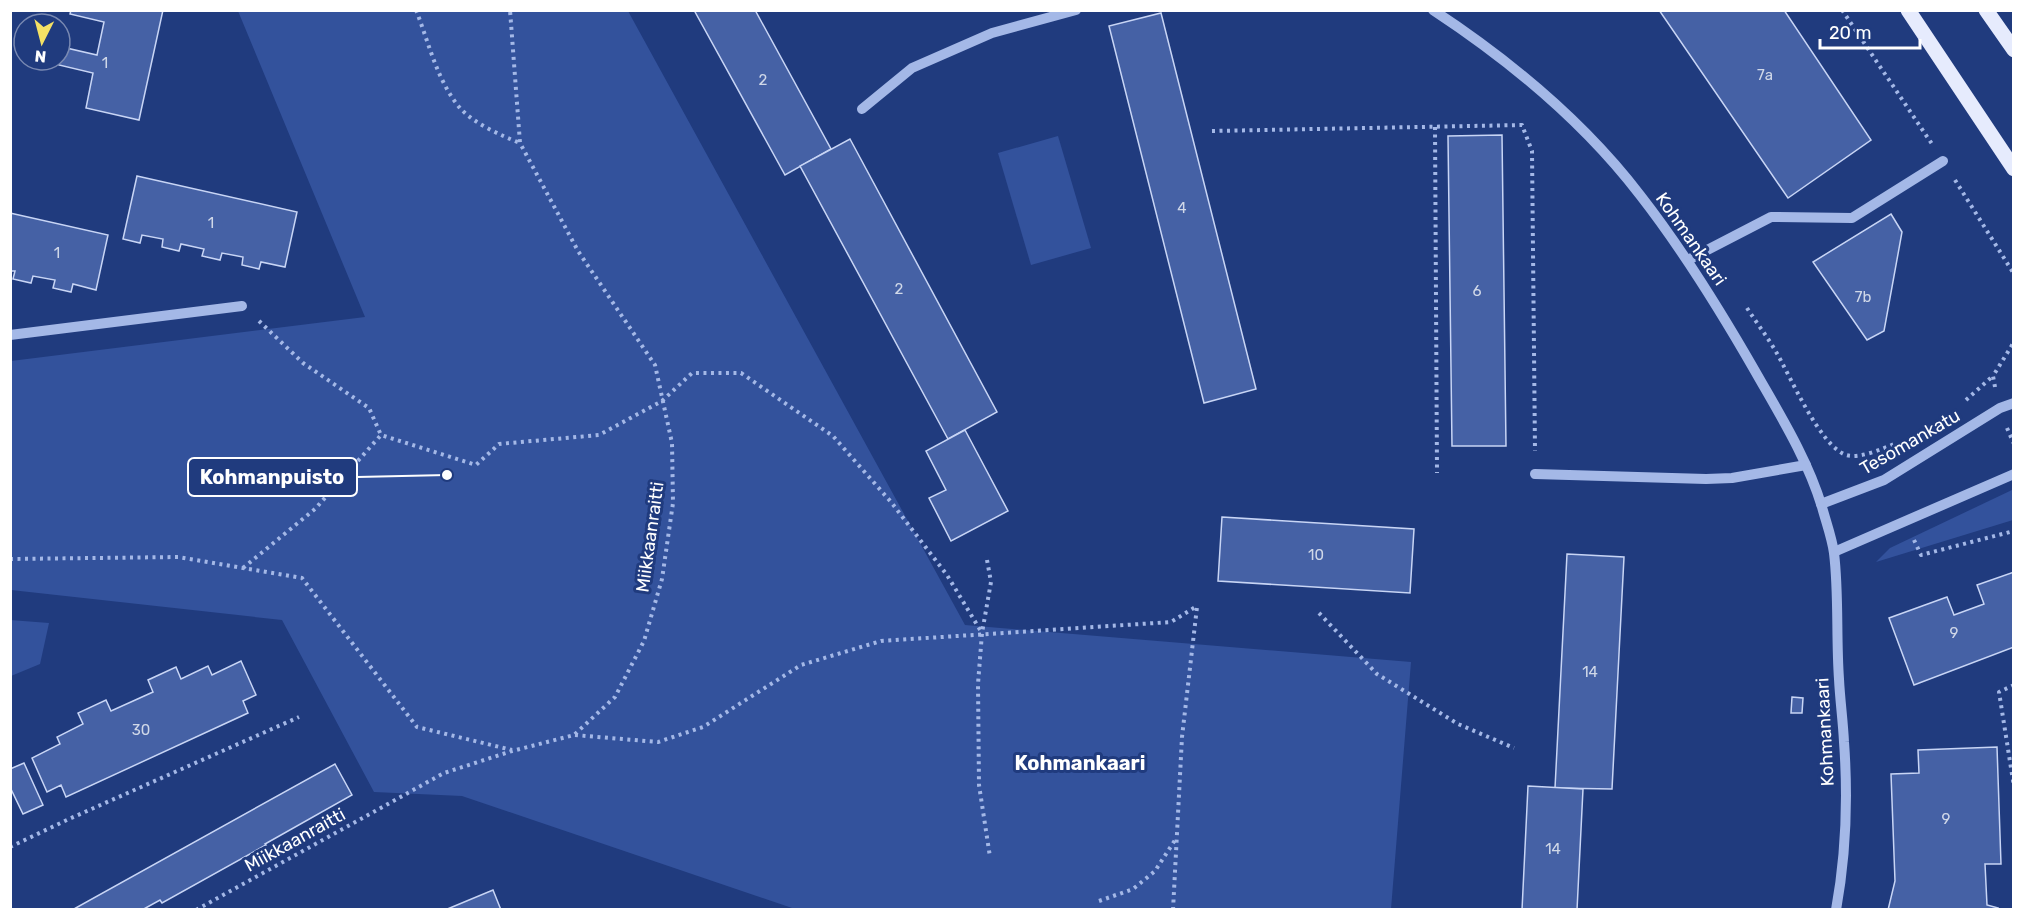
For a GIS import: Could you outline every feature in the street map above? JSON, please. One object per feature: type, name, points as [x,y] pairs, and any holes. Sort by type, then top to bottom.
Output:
[{"type":"main road","points":[[1908,10],[2013,169]]},
{"type":"main road","points":[[1986,10],[2013,50]]},
{"type":"street","points":[[862,109],[912,68],[992,33],[1076,10]]},
{"type":"street","name":"Kohmankaari","points":[[1433,10],[1498,57],[1586,134],[1638,193],[1688,260],[1746,355],[1806,465],[1821,504],[1834,552],[1845,780],[1840,884],[1836,909]]},
{"type":"street","points":[[1688,260],[1771,217],[1852,218],[1943,161]]},
{"type":"street","points":[[10,335],[242,306]]},
{"type":"street","name":"Tesomankatu","points":[[1821,504],[1884,480],[2000,408],[2013,403]]},
{"type":"street","points":[[1535,474],[1706,479],[1732,478],[1806,465]]},
{"type":"street","points":[[1834,552],[2013,474]]},
{"type":"path","points":[[416,10],[444,84],[461,110],[497,134],[520,143]]},
{"type":"path","name":"Miikkaanraitti","points":[[196,909],[444,773],[512,751],[574,735],[615,697],[644,641],[662,579],[673,503],[672,442],[655,365],[578,251],[520,143],[510,10]]},
{"type":"path","points":[[1212,131],[1522,125],[1532,151],[1535,474]]},
{"type":"path","points":[[1435,127],[1437,472]]},
{"type":"path","points":[[242,306],[303,363],[369,408],[381,435],[476,465],[499,444],[599,435],[662,401],[692,373],[741,373],[832,436],[891,502],[940,566],[982,633]]},
{"type":"path","points":[[243,568],[315,509],[381,435]]},
{"type":"path","points":[[1922,555],[2013,531]]},
{"type":"path","points":[[10,559],[178,557],[302,578],[417,727],[512,751]]},
{"type":"path","points":[[987,560],[991,582],[982,633],[978,684],[979,785],[990,857]]},
{"type":"path","points":[[574,735],[658,741],[703,727],[801,665],[881,641],[1171,622],[1197,606],[1182,736],[1173,909]]},
{"type":"path","points":[[1319,613],[1377,674],[1458,724],[1514,748]]},
{"type":"path","points":[[2013,685],[1999,692],[2013,787]]},
{"type":"path","points":[[10,847],[299,717]]},
{"type":"path","points":[[2006,739],[2013,738]]},
{"type":"path","points":[[1099,901],[1133,890],[1155,871],[1177,837]]},
{"type":"shaded area","points":[[238,11],[628,11],[965,625],[1411,662],[1391,909],[795,909],[462,796],[374,792],[282,620],[11,590],[11,361],[365,317]]},
{"type":"shaded area","points":[[1058,136],[1091,248],[1031,265],[998,153]]},
{"type":"shaded area","points":[[2012,490],[2013,520],[1876,562],[1890,548]]},
{"type":"shaded area","points":[[10,620],[49,623],[40,664],[11,676]]},
{"type":"building","points":[[71,10],[163,10],[139,120],[86,108],[93,73],[72,68],[72,49],[97,55],[104,22],[72,14]]},
{"type":"building","points":[[694,10],[755,10],[831,149],[785,175]]},
{"type":"building","points":[[1659,10],[1784,10],[1871,140],[1788,198]]},
{"type":"building","points":[[1161,13],[1256,389],[1204,403],[1109,26]]},
{"type":"building","points":[[1502,135],[1506,446],[1452,446],[1448,136]]},
{"type":"building","points":[[850,139],[997,412],[948,439],[800,166]]},
{"type":"building","points":[[137,176],[297,212],[285,267],[261,262],[259,269],[242,265],[243,257],[222,253],[220,260],[202,256],[204,249],[181,244],[179,251],[162,247],[163,239],[142,235],[140,243],[123,239]]},
{"type":"building","points":[[10,213],[108,235],[96,290],[73,284],[71,292],[53,288],[55,280],[33,276],[31,283],[13,279],[15,271],[10,271]]},
{"type":"building","points":[[1891,214],[1902,232],[1884,331],[1867,340],[1813,262]]},
{"type":"building","points":[[965,430],[1008,511],[951,541],[929,498],[946,490],[926,451]]},
{"type":"building","points":[[1222,517],[1414,529],[1410,593],[1218,581]]},
{"type":"building","points":[[1567,554],[1624,557],[1612,789],[1555,788]]},
{"type":"building","points":[[2014,572],[2014,647],[1914,685],[1889,618],[1947,597],[1954,615],[1984,604],[1977,585]]},
{"type":"building","points":[[241,661],[256,695],[243,701],[248,713],[66,797],[61,785],[47,792],[32,758],[60,744],[57,737],[83,724],[78,713],[106,700],[111,711],[153,692],[148,680],[176,667],[181,679],[208,666],[212,675]]},
{"type":"building","points":[[1792,697],[1803,698],[1802,713],[1791,713]]},
{"type":"building","points":[[1997,747],[2001,864],[1985,864],[1987,905],[1998,908],[1997,910],[1888,910],[1895,881],[1891,774],[1919,773],[1918,750]]},
{"type":"building","points":[[24,763],[43,805],[23,814],[10,787],[10,769]]},
{"type":"building","points":[[335,764],[352,795],[162,903],[160,900],[142,910],[72,910]]},
{"type":"building","points":[[1528,786],[1583,789],[1577,910],[1522,910]]},
{"type":"building","points":[[493,890],[501,910],[445,910]]},
{"type":"place","name":"Kohmanpuisto","points":[[447,475]]},
{"type":"district","name":"Kohmankaari","points":[[1080,763]]}]
